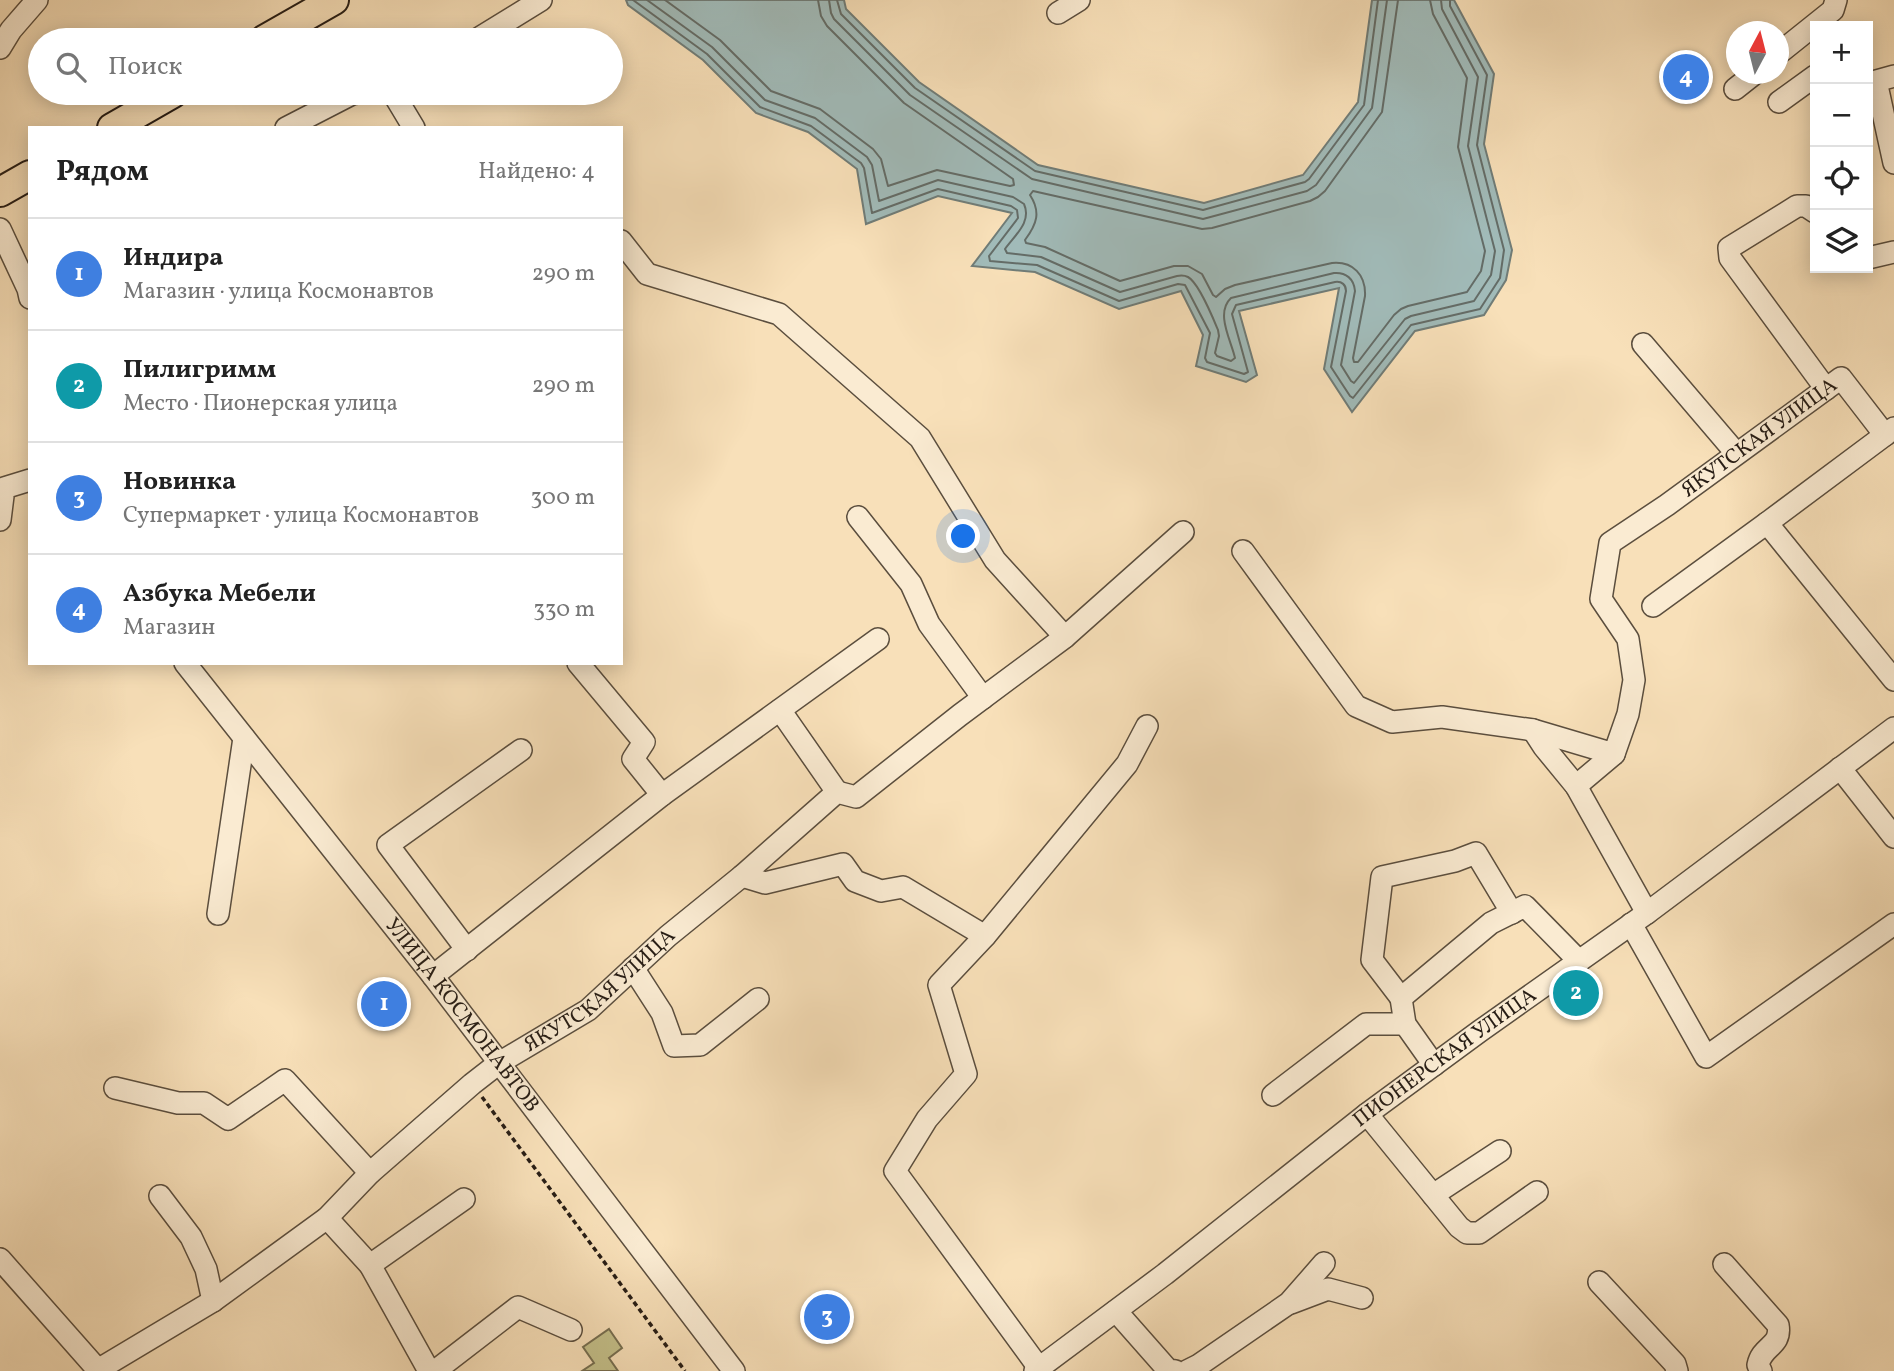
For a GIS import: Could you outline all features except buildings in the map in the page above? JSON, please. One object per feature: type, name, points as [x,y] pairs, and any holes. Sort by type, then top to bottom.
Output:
[{"type":"main road","points":[[285,28],[334,0]]},
{"type":"main road","points":[[115,126],[152,105]]},
{"type":"main road","points":[[0,192],[28,176]]},
{"type":"street","points":[[0,48],[11,30],[37,0]]},
{"type":"street","points":[[496,28],[541,0]]},
{"type":"street","points":[[1058,13],[1079,0]]},
{"type":"street","points":[[1789,46],[1833,10],[1836,0]]},
{"type":"street","points":[[1879,79],[1894,163]]},
{"type":"street","points":[[1779,102],[1810,80]]},
{"type":"street","points":[[1735,89],[1741,84]]},
{"type":"street","points":[[290,126],[331,105]]},
{"type":"street","points":[[400,105],[413,126]]},
{"type":"street","points":[[1812,210],[1807,206],[1797,206],[1730,248],[1728,253],[1826,389]]},
{"type":"street","points":[[0,229],[25,268],[28,289]]},
{"type":"street","points":[[623,244],[647,274],[779,314],[920,438],[995,560],[1065,637]]},
{"type":"street","points":[[1873,257],[1894,252]]},
{"type":"street","points":[[1643,344],[1736,453]]},
{"type":"street","name":"ЯКУТСКАЯ УЛИЦА","points":[[1614,754],[1628,714],[1634,680],[1628,639],[1601,599],[1610,543],[1667,505],[1841,378],[1890,432]]},
{"type":"street","points":[[1653,606],[1890,432]]},
{"type":"street","points":[[0,520],[4,488],[28,481]]},
{"type":"street","points":[[858,517],[911,584],[929,624],[983,698]]},
{"type":"street","points":[[1767,523],[1894,680]]},
{"type":"street","points":[[780,709],[837,792],[856,797],[1065,637],[1183,532]]},
{"type":"street","points":[[1243,551],[1356,706],[1392,722],[1442,718],[1533,730],[1614,754]]},
{"type":"street","points":[[433,976],[662,795],[878,639]]},
{"type":"street","name":"УЛИЦА КОСМОНАВТОВ","points":[[186,665],[433,976],[734,1371]]},
{"type":"street","points":[[580,665],[644,742],[633,758],[662,795]]},
{"type":"street","points":[[1037,1369],[895,1171],[927,1119],[966,1073],[939,985],[985,936],[1127,764],[1147,726]]},
{"type":"street","name":"ПИОНЕРСКАЯ УЛИЦА","points":[[1037,1369],[1116,1311],[1367,1114],[1639,918],[1894,728]]},
{"type":"street","points":[[1533,730],[1577,786],[1706,1057],[1894,924]]},
{"type":"street","points":[[218,914],[244,738]]},
{"type":"street","points":[[467,950],[388,845],[521,750]]},
{"type":"street","points":[[1577,786],[1614,754]]},
{"type":"street","points":[[1840,768],[1894,837]]},
{"type":"street","name":"ЯКУТСКАЯ УЛИЦА","points":[[97,1370],[213,1301],[327,1218],[370,1173],[472,1084],[499,1063],[588,1010],[668,936],[837,792]]},
{"type":"street","points":[[1434,1065],[1405,1024],[1401,998],[1372,960],[1382,877],[1455,861],[1476,853],[1512,913]]},
{"type":"street","points":[[741,876],[765,883],[843,864],[855,881],[881,891],[903,887],[985,936]]},
{"type":"street","points":[[1401,998],[1491,923],[1525,906],[1579,961]]},
{"type":"street","points":[[633,968],[662,1013],[674,1046],[700,1045],[758,999]]},
{"type":"street","points":[[1273,1095],[1366,1024],[1405,1024]]},
{"type":"street","points":[[115,1088],[178,1103],[204,1103],[228,1119],[285,1080],[370,1173]]},
{"type":"street","points":[[1367,1114],[1459,1227],[1467,1233],[1479,1233],[1537,1192]]},
{"type":"street","points":[[1433,1195],[1500,1151]]},
{"type":"street","points":[[160,1196],[191,1237],[206,1269],[213,1301]]},
{"type":"street","points":[[370,1265],[464,1199]]},
{"type":"street","points":[[327,1218],[370,1265],[429,1371]]},
{"type":"street","points":[[0,1259],[97,1370]]},
{"type":"street","points":[[1187,1371],[1289,1303],[1324,1263]]},
{"type":"street","points":[[1724,1264],[1778,1325],[1776,1341],[1760,1355],[1758,1365],[1761,1371]]},
{"type":"street","points":[[1599,1282],[1675,1364],[1677,1371]]},
{"type":"street","points":[[1289,1303],[1328,1289],[1362,1298]]},
{"type":"street","points":[[435,1371],[518,1307],[571,1330]]},
{"type":"street","points":[[1116,1311],[1168,1370],[1175,1371]]},
{"type":"path","points":[[472,1084],[685,1371]]},
{"type":"shaded area","points":[[609,1329],[622,1348],[609,1358],[618,1371],[582,1371],[594,1363],[583,1347]]},
{"type":"water","points":[[626,0],[844,0],[846,9],[919,82],[1038,165],[1204,203],[1303,175],[1358,102],[1372,0],[1454,0],[1494,74],[1484,144],[1512,250],[1506,280],[1484,315],[1415,331],[1352,412],[1324,369],[1339,288],[1239,311],[1257,375],[1246,382],[1196,366],[1203,335],[1181,291],[1119,309],[1035,272],[972,266],[1012,213],[938,196],[866,224],[857,169],[808,132],[756,113],[703,60],[628,5]]},
{"type":"place","name":"Азбука Мебели","points":[[1686,77]]},
{"type":"place","name":"Пилигримм","points":[[1576,993]]},
{"type":"place","name":"Индира","points":[[384,1004]]},
{"type":"place","name":"Новинка","points":[[827,1317]]}]
